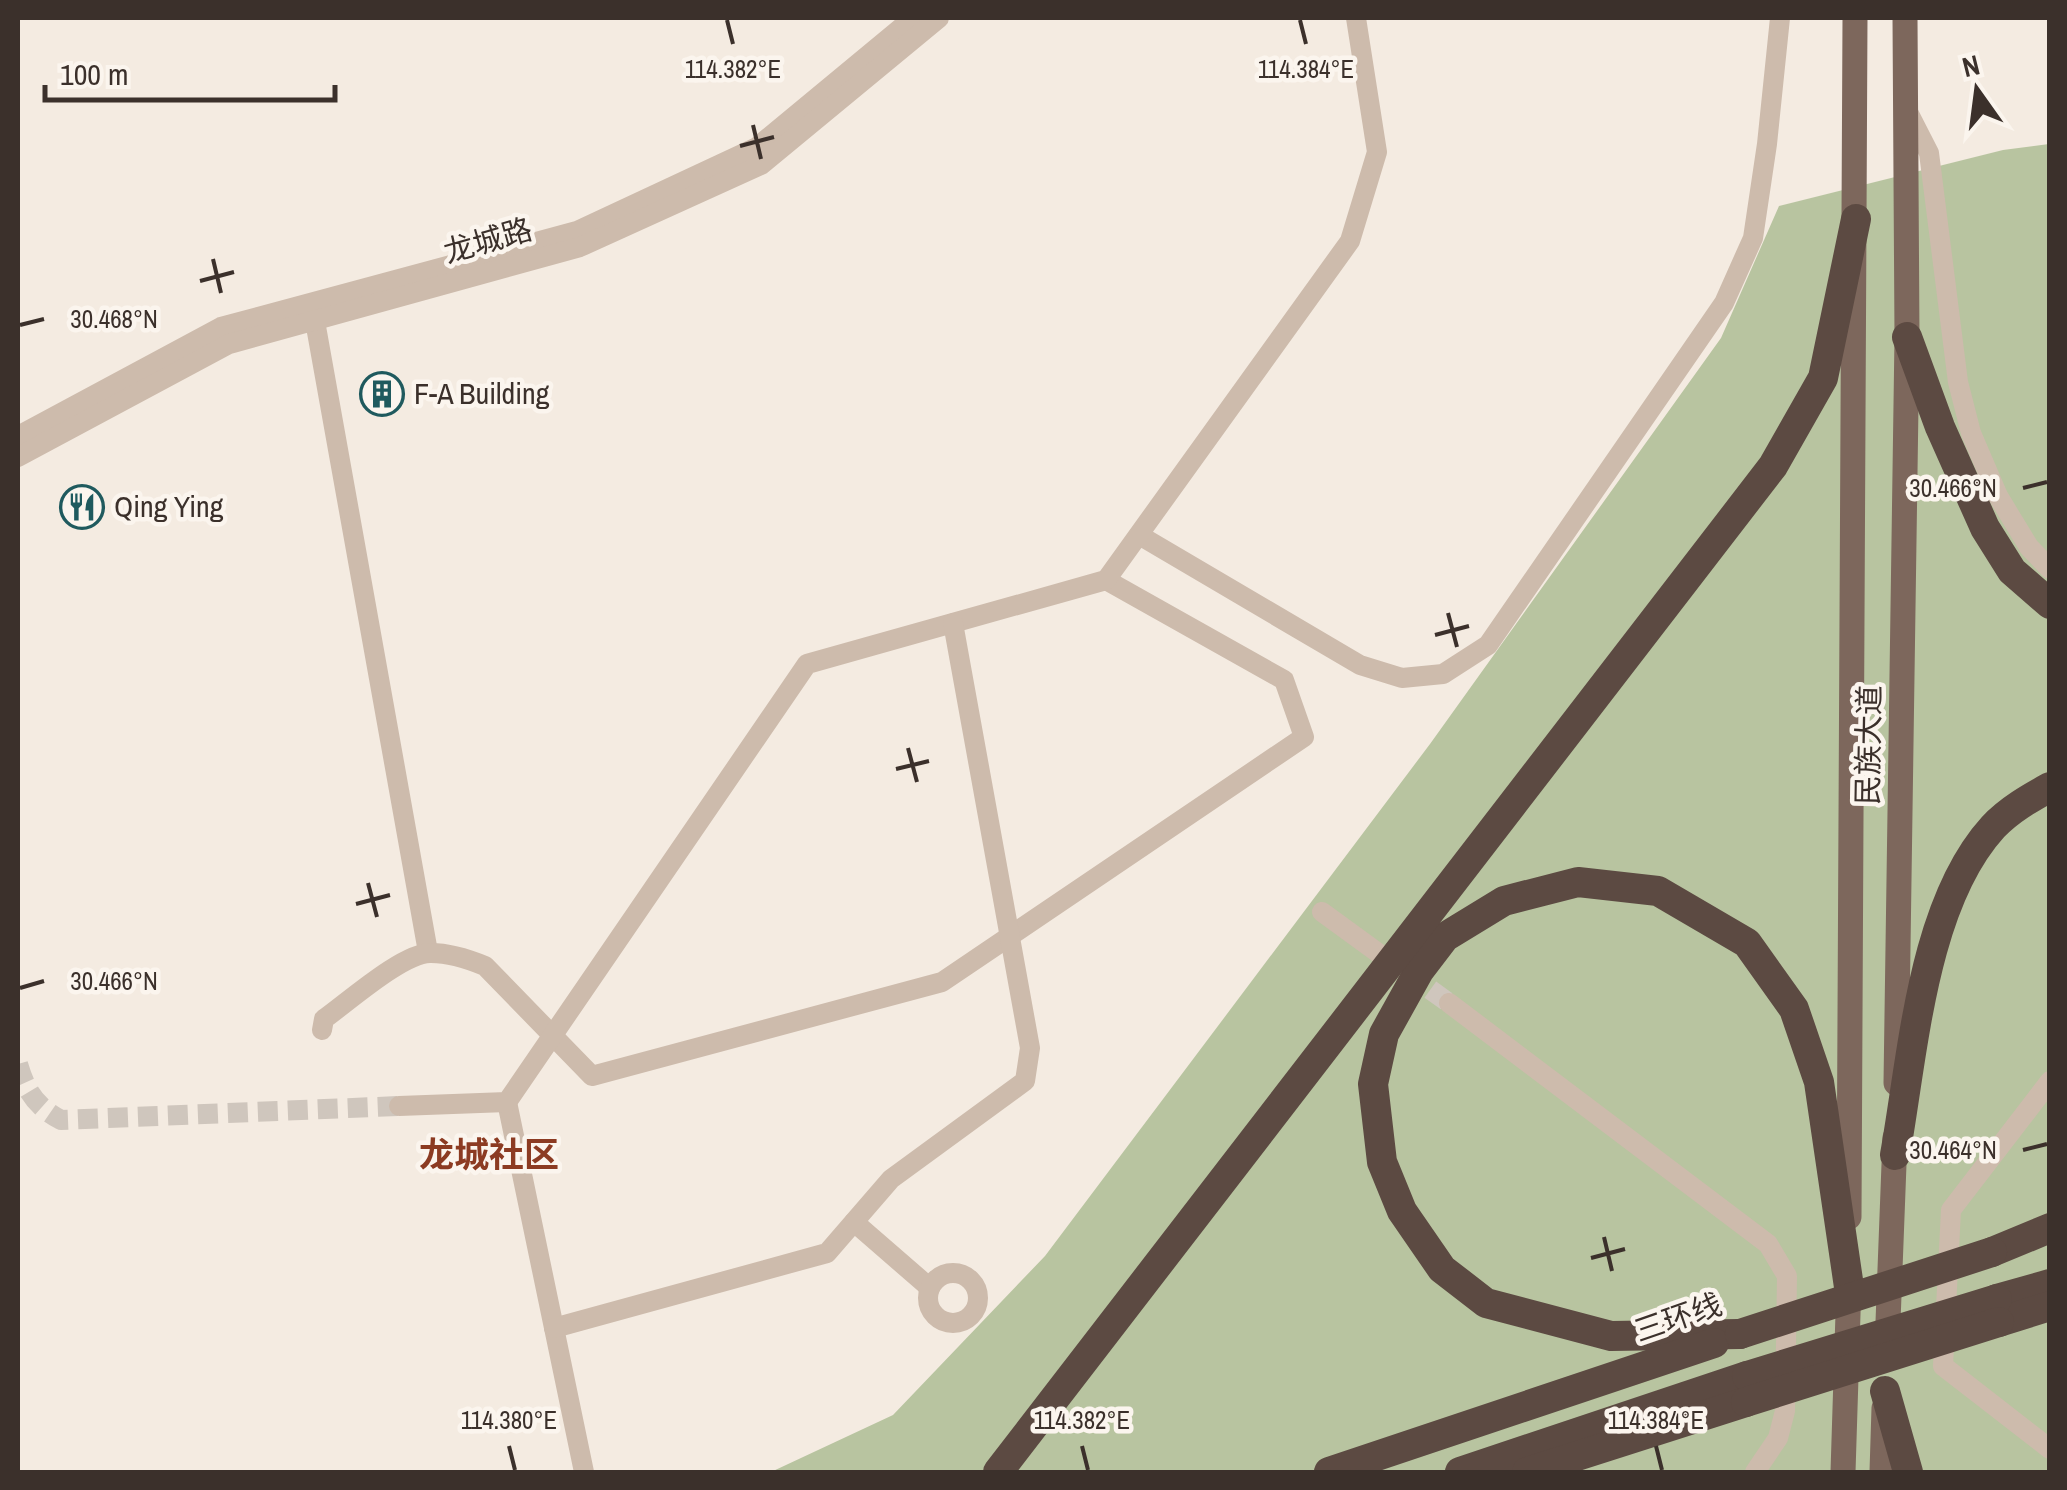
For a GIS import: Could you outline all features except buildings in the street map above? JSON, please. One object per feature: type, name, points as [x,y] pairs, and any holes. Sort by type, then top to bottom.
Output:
[{"type":"highway","points":[[998,1472],[1773,466],[1823,378],[1856,219]]},
{"type":"highway","points":[[1907,336],[1940,428],[1985,528],[2012,571],[2050,604]]},
{"type":"highway","points":[[1895,1155],[1932,946],[1956,888],[1993,828],[2024,802],[2050,787]]},
{"type":"highway","points":[[1740,1334],[1612,1336],[1486,1303],[1442,1270],[1402,1211],[1382,1162],[1372,1084],[1384,1034],[1419,971],[1445,937],[1504,900],[1578,882],[1658,891],[1747,942],[1794,1009],[1819,1082],[1849,1287]]},
{"type":"highway","name":"三环线","points":[[1330,1472],[2050,1232]]},
{"type":"highway","points":[[1460,1472],[1998,1311],[2046,1302]]},
{"type":"highway","points":[[1561,1472],[1747,1389]]},
{"type":"highway","points":[[1885,1391],[1908,1472]]},
{"type":"highway","points":[[1526,1472],[1663,1428]]},
{"type":"main road","name":"民族大道","points":[[1843,1472],[1849,1287],[1855,18]]},
{"type":"main road","name":"民族大道","points":[[1882,1472],[1895,1155],[1907,336],[1905,18]]},
{"type":"street","name":"龙城路","points":[[18,436],[222,326],[578,231],[757,147],[913,18]]},
{"type":"street","name":"龙城路","points":[[18,457],[229,344],[580,247],[761,165],[939,18]]},
{"type":"street","points":[[584,1472],[506,1102],[807,664],[1106,580],[1350,241],[1378,152],[1356,18]]},
{"type":"street","points":[[1139,535],[1374,670],[1402,678],[1442,674],[1488,645],[1724,303],[1753,238],[1780,18]]},
{"type":"street","points":[[1906,106],[1929,153],[1958,382],[1972,433],[1998,496],[2029,548],[2050,570]]},
{"type":"street","points":[[315,321],[428,952]]},
{"type":"street","points":[[322,1030],[324,1019],[407,960],[428,952],[485,966],[592,1076],[942,982],[1304,737],[1284,680],[1106,580]]},
{"type":"street","points":[[554,1328],[828,1253],[891,1179],[1024,1081],[1030,1048],[953,623]]},
{"type":"street","points":[[1322,912],[1381,955]]},
{"type":"street","points":[[1449,1003],[1768,1244],[1787,1276],[1785,1412],[1778,1438],[1755,1472]]},
{"type":"street","points":[[2050,1081],[1951,1210],[1944,1366],[2050,1449]]},
{"type":"street","points":[[399,1106],[506,1102]]},
{"type":"street","points":[[854,1222],[930,1288]]},
{"type":"green space","points":[[2049,144],[2049,1472],[771,1472],[893,1415],[1045,1256],[1430,744],[1721,338],[1779,206],[2003,150]]},
{"type":"tunnel","points":[[1406,972],[1449,1003]]},
{"type":"tunnel","points":[[18,1064],[33,1097],[61,1120],[399,1106]]},
{"type":"place","name":"F-A Building","points":[[382,394]]},
{"type":"place","name":"Qing Ying","points":[[82,507]]},
{"type":"district","name":"龙城社区","points":[[489,1155]]}]
